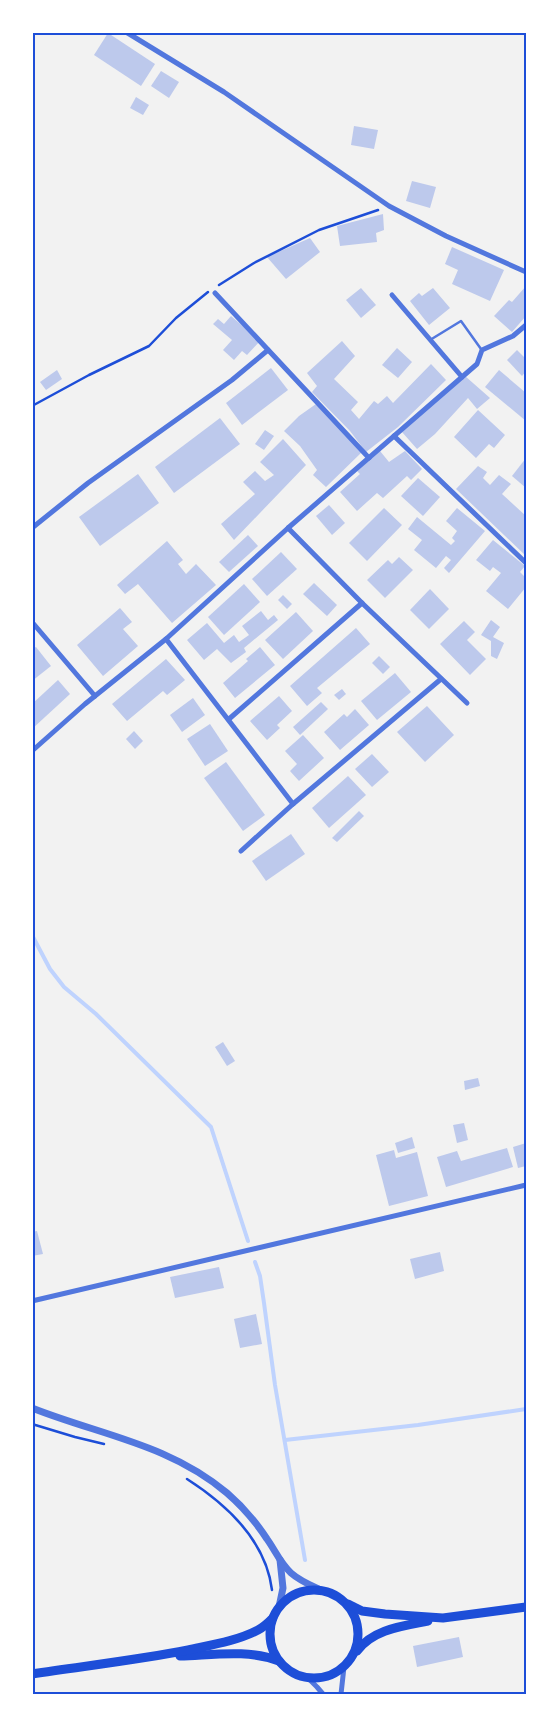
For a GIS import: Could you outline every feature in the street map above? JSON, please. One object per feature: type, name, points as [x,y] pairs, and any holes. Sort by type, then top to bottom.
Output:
[{"type":"main road","points":[[32,1674],[152,1657],[208,1646],[245,1636],[267,1625],[279,1607],[288,1599],[298,1593],[309,1590],[320,1590],[334,1594],[362,1611],[443,1618]]},
{"type":"main road","points":[[346,1603],[354,1614],[358,1628],[358,1642],[353,1656]]},
{"type":"main road","points":[[273,1618],[270,1640],[279,1661],[296,1674],[307,1678],[320,1678],[333,1674],[344,1667],[362,1644],[377,1634],[399,1627],[443,1618],[526,1607]]},
{"type":"main road","points":[[152,1657],[249,1654],[266,1656],[279,1661]]},
{"type":"street","points":[[126,32],[224,92],[389,206],[446,236],[526,272]]},
{"type":"street","points":[[212,292],[369,458]]},
{"type":"street","points":[[392,295],[462,377]]},
{"type":"street","points":[[32,751],[95,696],[166,639],[288,528],[477,364],[482,350],[514,336],[526,325]]},
{"type":"street","points":[[32,528],[88,483],[232,380],[268,350]]},
{"type":"street","points":[[394,436],[526,563]]},
{"type":"street","points":[[288,528],[362,603],[467,703]]},
{"type":"street","points":[[229,719],[362,603]]},
{"type":"street","points":[[34,626],[95,696]]},
{"type":"street","points":[[166,639],[293,804]]},
{"type":"street","points":[[241,851],[293,804],[441,679]]},
{"type":"street","points":[[32,1301],[526,1185]]},
{"type":"street","points":[[32,1408],[158,1451],[199,1474],[226,1492],[240,1506],[265,1536],[280,1560],[300,1579],[320,1590]]},
{"type":"street","points":[[279,1607],[283,1588],[280,1560]]},
{"type":"street","points":[[341,1694],[344,1667]]},
{"type":"street","points":[[307,1678],[323,1694]]},
{"type":"lane","points":[[430,340],[461,321],[482,350]]},
{"type":"path","points":[[216,287],[254,263],[318,230],[389,206]]},
{"type":"path","points":[[32,406],[88,375],[148,346],[176,318],[212,292]]},
{"type":"path","points":[[32,1424],[105,1444]]},
{"type":"path","points":[[186,1478],[228,1511],[258,1547],[270,1578],[272,1593]]},
{"type":"building","points":[[108,33],[155,64],[141,86],[94,55]]},
{"type":"building","points":[[161,71],[179,82],[169,98],[151,86]]},
{"type":"building","points":[[136,97],[149,105],[143,115],[130,108]]},
{"type":"building","points":[[354,126],[378,130],[374,149],[351,145]]},
{"type":"building","points":[[412,181],[436,187],[430,208],[406,201]]},
{"type":"building","points":[[383,214],[384,230],[376,233],[377,242],[340,246],[337,226]]},
{"type":"building","points":[[310,238],[320,252],[286,279],[267,257]]},
{"type":"building","points":[[452,247],[504,270],[490,301],[452,284],[458,270],[445,264]]},
{"type":"building","points":[[526,286],[526,316],[512,332],[494,316],[509,300],[512,302]]},
{"type":"building","points":[[361,288],[376,305],[361,318],[346,300]]},
{"type":"building","points":[[433,288],[450,308],[429,325],[410,301],[419,293],[422,296]]},
{"type":"building","points":[[231,316],[260,341],[247,355],[242,351],[234,360],[223,350],[232,340],[213,324],[218,319],[224,324]]},
{"type":"building","points":[[342,341],[355,356],[334,379],[358,402],[351,410],[359,419],[374,401],[378,404],[387,396],[393,403],[431,364],[446,380],[398,427],[366,452],[350,431],[312,392],[317,386],[307,373]]},
{"type":"building","points":[[397,348],[412,362],[398,378],[382,365]]},
{"type":"building","points":[[517,350],[526,359],[526,371],[522,376],[507,360]]},
{"type":"building","points":[[271,368],[288,390],[242,425],[226,403]]},
{"type":"building","points":[[57,370],[62,379],[46,390],[40,382]]},
{"type":"building","points":[[499,370],[526,393],[526,421],[485,387]]},
{"type":"building","points":[[465,376],[490,398],[477,409],[468,398],[435,434],[417,449],[402,432]]},
{"type":"building","points":[[316,404],[362,452],[326,487],[313,475],[317,470],[300,446],[284,431],[299,416]]},
{"type":"building","points":[[478,410],[505,435],[494,448],[489,444],[476,458],[454,437]]},
{"type":"building","points":[[220,418],[240,444],[174,493],[155,467]]},
{"type":"building","points":[[265,430],[274,436],[264,450],[255,444]]},
{"type":"building","points":[[283,439],[306,465],[234,540],[221,524],[255,494],[243,482],[255,471],[265,481],[274,475],[260,462]]},
{"type":"building","points":[[380,451],[389,462],[405,451],[422,469],[411,480],[407,476],[383,498],[377,493],[357,511],[340,492],[360,474],[357,471]]},
{"type":"building","points":[[526,458],[526,488],[512,476]]},
{"type":"building","points":[[478,466],[487,472],[483,478],[490,485],[499,475],[511,484],[502,494],[526,516],[526,556],[456,489]]},
{"type":"building","points":[[138,474],[159,503],[100,546],[79,517]]},
{"type":"building","points":[[418,478],[440,497],[423,516],[401,496]]},
{"type":"building","points":[[329,505],[345,523],[332,535],[316,516]]},
{"type":"building","points":[[384,508],[402,525],[367,561],[349,543]]},
{"type":"building","points":[[457,508],[485,531],[449,573],[444,568],[451,560],[446,556],[436,568],[414,550],[422,540],[408,529],[417,517],[451,545],[455,541],[452,538],[457,531],[446,521]]},
{"type":"building","points":[[248,535],[258,546],[229,572],[219,562]]},
{"type":"building","points":[[493,540],[525,566],[520,572],[526,578],[526,587],[508,609],[486,591],[501,573],[493,567],[490,571],[476,560]]},
{"type":"building","points":[[167,541],[183,560],[178,564],[186,574],[196,564],[216,585],[172,623],[138,584],[125,594],[117,585]]},
{"type":"building","points":[[281,552],[297,569],[267,596],[252,579]]},
{"type":"building","points":[[399,557],[413,570],[385,598],[367,580],[388,560],[392,564]]},
{"type":"building","points":[[314,583],[337,605],[327,616],[303,594]]},
{"type":"building","points":[[244,584],[260,602],[224,635],[208,617]]},
{"type":"building","points":[[430,589],[449,609],[429,629],[410,610]]},
{"type":"building","points":[[283,595],[292,604],[287,609],[278,600]]},
{"type":"building","points":[[120,608],[132,622],[123,629],[138,646],[103,676],[77,645]]},
{"type":"building","points":[[261,611],[268,620],[274,615],[278,620],[244,648],[246,652],[231,663],[217,649],[204,660],[187,640],[207,623],[224,643],[234,635],[239,642],[249,635],[242,626]]},
{"type":"building","points":[[296,612],[313,631],[283,659],[265,640]]},
{"type":"building","points":[[491,620],[500,627],[493,637],[504,643],[497,659],[491,656],[491,641],[481,635]]},
{"type":"building","points":[[464,621],[475,632],[467,640],[486,659],[470,675],[440,644]]},
{"type":"building","points":[[356,628],[370,644],[317,688],[322,693],[307,706],[290,686]]},
{"type":"building","points":[[36,647],[51,666],[32,681],[32,649]]},
{"type":"building","points":[[260,647],[275,665],[235,698],[223,683],[248,661],[246,659]]},
{"type":"building","points":[[379,656],[390,667],[383,674],[372,663]]},
{"type":"building","points":[[166,659],[185,680],[167,695],[163,691],[127,721],[112,704]]},
{"type":"building","points":[[395,673],[411,692],[377,720],[361,701]]},
{"type":"building","points":[[58,680],[70,694],[32,729],[32,704]]},
{"type":"building","points":[[342,689],[346,694],[339,700],[334,695]]},
{"type":"building","points":[[279,696],[292,711],[277,725],[280,728],[267,740],[250,721]]},
{"type":"building","points":[[193,698],[205,715],[182,732],[170,715]]},
{"type":"building","points":[[321,702],[328,709],[300,735],[293,727]]},
{"type":"building","points":[[427,706],[454,735],[425,762],[397,732]]},
{"type":"building","points":[[355,709],[369,725],[340,750],[324,732],[344,714],[347,717]]},
{"type":"building","points":[[210,724],[228,751],[205,766],[187,739]]},
{"type":"building","points":[[134,731],[143,741],[135,749],[126,739]]},
{"type":"building","points":[[303,735],[324,758],[299,781],[290,771],[297,764],[285,751]]},
{"type":"building","points":[[372,754],[389,772],[372,787],[355,769]]},
{"type":"building","points":[[226,762],[265,815],[243,831],[204,778]]},
{"type":"building","points":[[348,776],[366,795],[329,828],[312,808]]},
{"type":"building","points":[[359,811],[364,816],[337,842],[332,838]]},
{"type":"building","points":[[291,834],[305,854],[266,881],[252,861]]},
{"type":"building","points":[[223,1042],[235,1061],[227,1066],[215,1047]]},
{"type":"building","points":[[478,1078],[480,1086],[465,1090],[464,1081]]},
{"type":"building","points":[[464,1123],[468,1140],[457,1143],[453,1125]]},
{"type":"building","points":[[412,1137],[415,1148],[398,1153],[395,1143]]},
{"type":"building","points":[[526,1143],[526,1166],[518,1168],[513,1147]]},
{"type":"building","points":[[507,1148],[513,1167],[446,1187],[437,1157],[457,1151],[461,1161]]},
{"type":"building","points":[[394,1150],[396,1158],[417,1152],[428,1196],[389,1206],[376,1155]]},
{"type":"building","points":[[37,1231],[43,1254],[32,1256],[32,1232]]},
{"type":"building","points":[[440,1252],[444,1271],[415,1279],[410,1259]]},
{"type":"building","points":[[219,1267],[224,1288],[175,1298],[170,1277]]},
{"type":"building","points":[[256,1314],[262,1344],[240,1348],[234,1319]]},
{"type":"building","points":[[459,1637],[463,1657],[417,1667],[413,1646]]},
{"type":"waterway","points":[[32,935],[50,969],[64,987],[96,1014],[211,1127],[248,1241]]},
{"type":"waterway","points":[[255,1262],[260,1276],[275,1385],[305,1560]]},
{"type":"waterway","points":[[285,1440],[418,1425],[526,1409]]}]
